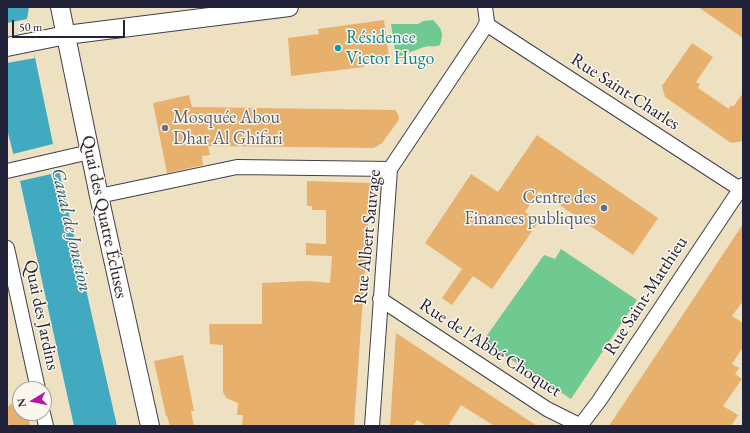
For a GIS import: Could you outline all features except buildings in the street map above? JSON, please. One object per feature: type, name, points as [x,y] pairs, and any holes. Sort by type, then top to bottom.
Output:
[{"type":"main road","name":"Quai des Quatre Écluses","points":[[60,7],[150,426]]},
{"type":"main road","points":[[7,47],[66,35],[289,7]]},
{"type":"street","points":[[485,7],[486,24]]},
{"type":"street","name":"Rue Albert Sauvage","points":[[372,426],[390,169],[469,52],[486,24]]},
{"type":"street","name":"Rue Saint-Charles","points":[[486,24],[742,188]]},
{"type":"street","points":[[8,170],[90,152]]},
{"type":"street","points":[[100,196],[237,167],[390,169]]},
{"type":"street","name":"Rue Saint-Matthieu","points":[[580,426],[599,401],[742,188]]},
{"type":"street","name":"Quai des Jardins","points":[[7,248],[36,381]]},
{"type":"street","name":"Rue de l'Abbé Choquet","points":[[380,299],[547,409],[580,426]]},
{"type":"green space","points":[[433,20],[442,34],[440,45],[424,47],[396,58],[391,24],[418,24],[423,21]]},
{"type":"green space","points":[[561,249],[637,300],[571,399],[483,341],[544,255],[555,259]]},
{"type":"water","name":"Canal de Jonction","points":[[7,7],[29,7],[27,19],[53,144],[117,426],[74,426],[20,181],[7,129]]},
{"type":"pier","points":[[27,19],[35,58],[7,63],[7,23]]},
{"type":"pier","points":[[53,144],[60,172],[20,181],[13,154]]},
{"type":"place","name":"Résidence Victor Hugo","points":[[338,48]]},
{"type":"place","name":"Mosquée Abou Dhar Al Ghifari","points":[[165,128]]},
{"type":"place","name":"Centre des Finances publiques","points":[[604,208]]}]
